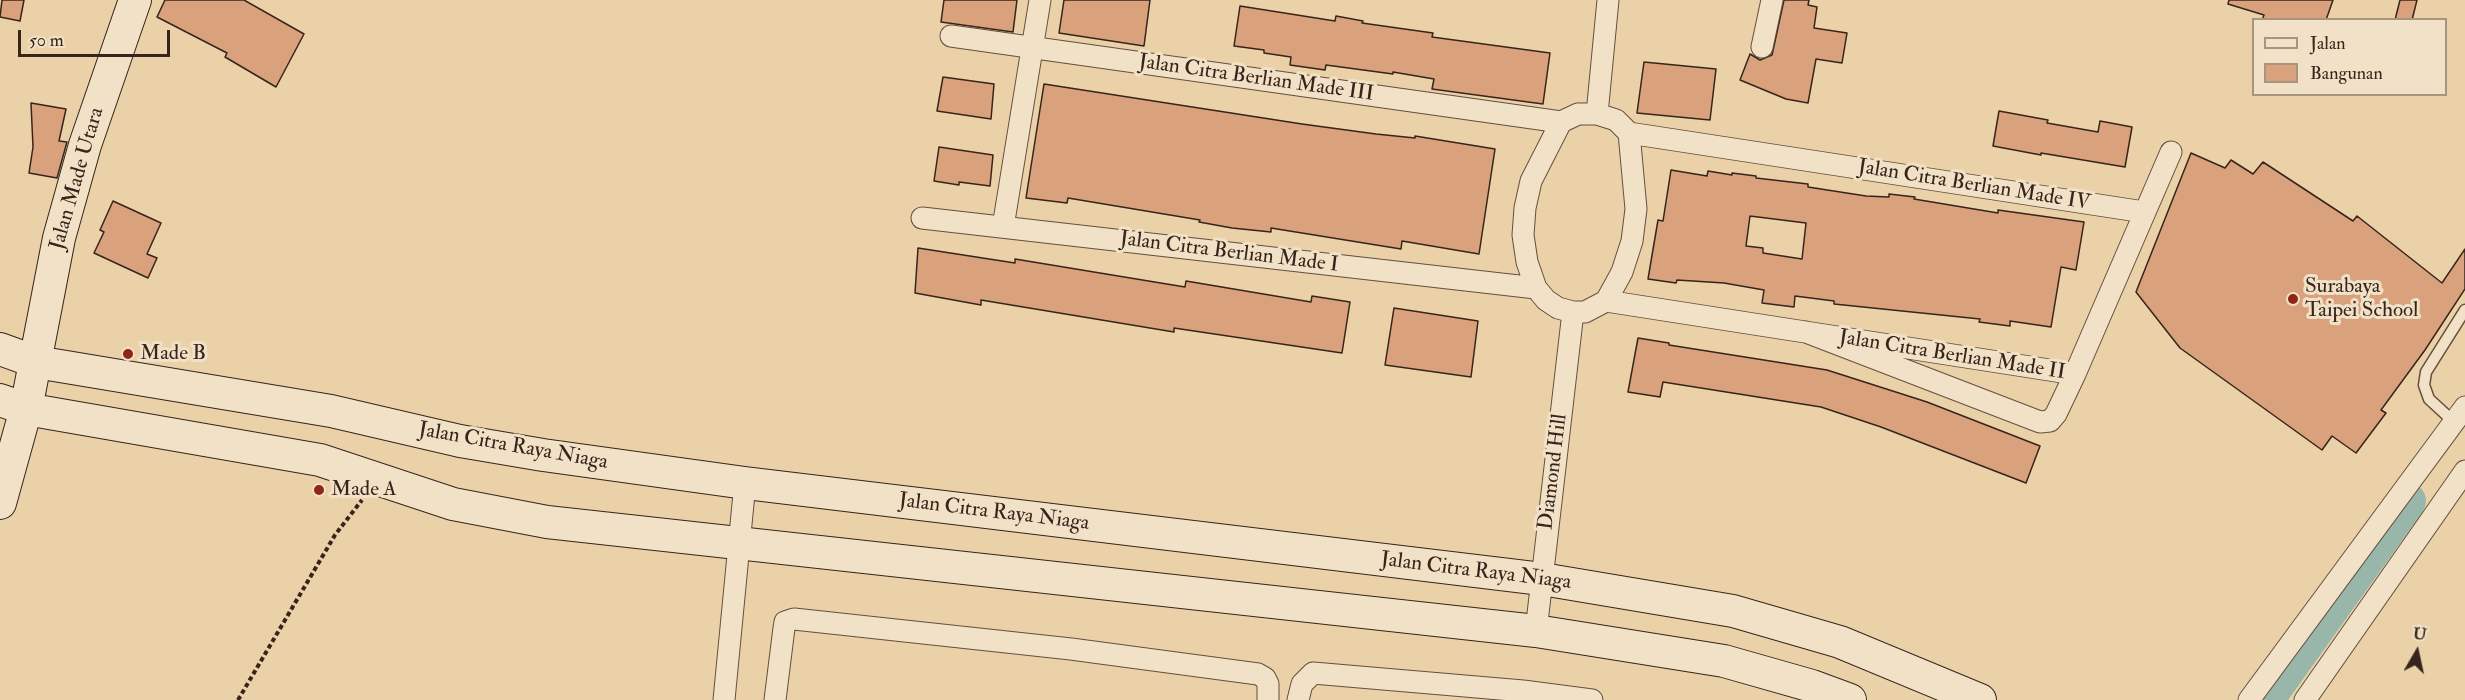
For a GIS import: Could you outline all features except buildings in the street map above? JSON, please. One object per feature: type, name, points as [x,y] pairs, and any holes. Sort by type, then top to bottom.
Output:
[{"type":"street","name":"Jalan Made Utara","points":[[0,503],[13,404],[36,362],[59,238],[86,145],[135,0]]},
{"type":"street","points":[[1003,227],[1040,0]]},
{"type":"street","points":[[1597,114],[1608,0]]},
{"type":"street","points":[[1762,47],[1772,0]]},
{"type":"street","name":"Jalan Citra Berlian Made III","points":[[951,36],[1561,122]]},
{"type":"street","points":[[1578,114],[1597,114],[1616,120],[1629,134],[1636,209],[1633,231],[1622,272],[1606,301],[1596,308],[1573,312],[1558,308],[1546,300],[1536,288],[1523,235],[1525,208],[1531,181],[1561,122],[1578,114]]},
{"type":"street","name":"Jalan Citra Berlian Made IV","points":[[1629,134],[2144,212]]},
{"type":"street","points":[[2075,374],[2171,152]]},
{"type":"street","name":"Jalan Citra Berlian Made I","points":[[922,218],[1536,288]]},
{"type":"street","name":"Jalan Citra Berlian Made II","points":[[1606,301],[1806,332],[2075,374],[2056,414],[2050,421],[2040,422],[1806,332]]},
{"type":"street","name":"Diamond Hill","points":[[1536,631],[1573,312]]},
{"type":"street","name":"Jalan Citra Raya Niaga","points":[[0,349],[36,362],[331,411],[460,441],[543,455],[745,483],[1542,579],[1733,611],[1840,642],[1980,700]]},
{"type":"street","points":[[13,404],[320,460],[453,504],[547,522],[1536,631],[1724,661],[1812,686],[1850,700]]},
{"type":"street","points":[[2249,700],[2459,415]]},
{"type":"street","points":[[2306,700],[2465,471]]},
{"type":"street","points":[[724,700],[745,483]]},
{"type":"street","points":[[775,700],[785,622],[794,619],[1059,648],[1258,674],[1265,678],[1268,684],[1268,700]]},
{"type":"street","points":[[1298,700],[1302,684],[1313,673],[1592,700]]},
{"type":"lane","points":[[2459,415],[2429,399],[2424,386],[2426,372],[2465,310]]},
{"type":"path","points":[[238,700],[334,535],[378,479]]},
{"type":"waterway","points":[[2266,700],[2408,501]]},
{"type":"place","name":"Surabaya Taipei School","points":[[2293,299]]},
{"type":"place","name":"Made B","points":[[128,354]]},
{"type":"place","name":"Made A","points":[[319,490]]}]
